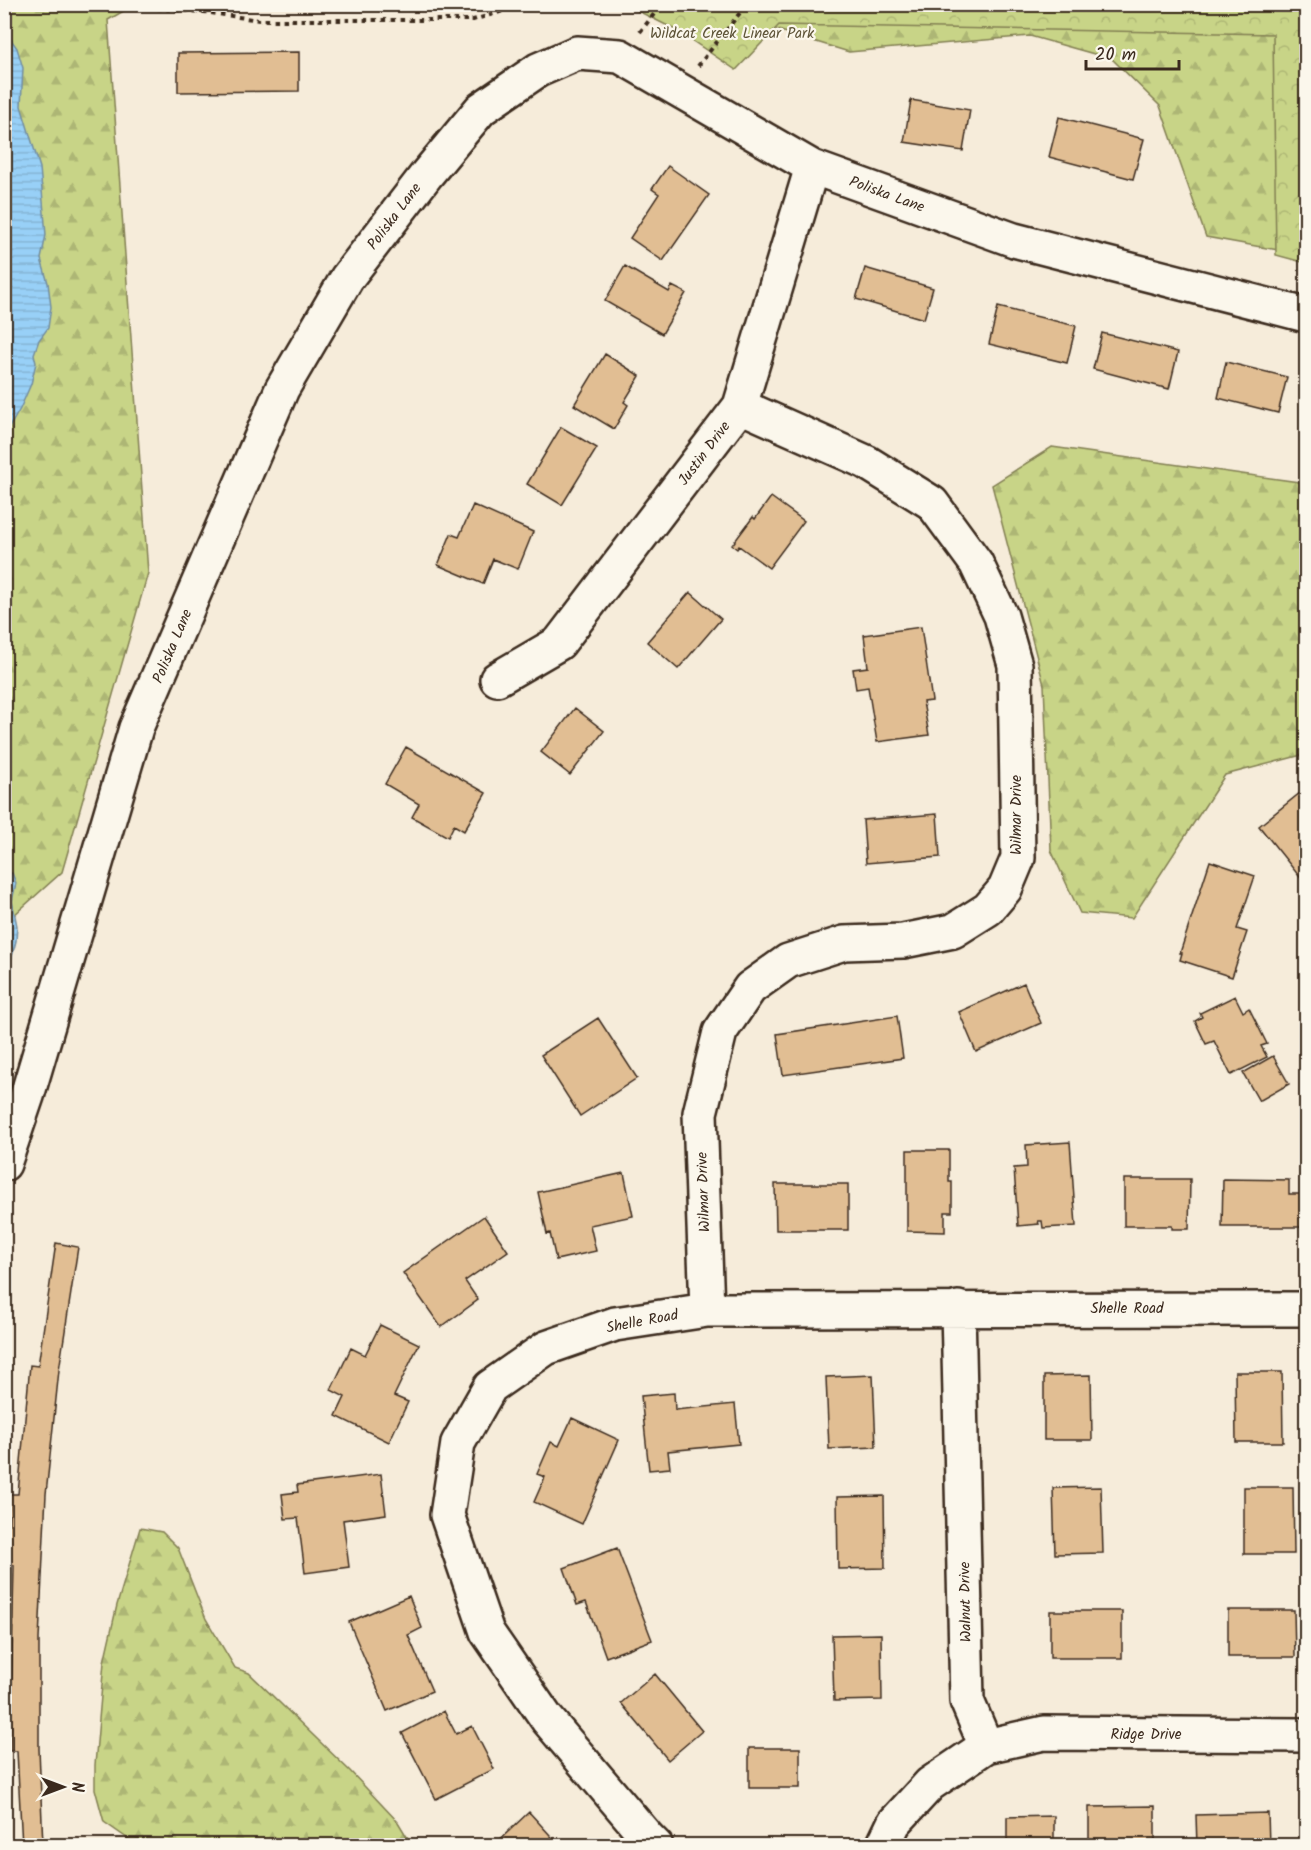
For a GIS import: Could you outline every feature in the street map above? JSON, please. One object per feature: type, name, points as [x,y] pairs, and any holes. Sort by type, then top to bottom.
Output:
[{"type":"street","name":"Poliska Lane","points":[[4,1164],[27,1096],[136,728],[282,389],[347,278],[427,174],[481,109],[538,70],[577,53],[620,56],[812,167],[1014,240],[1306,315]]},
{"type":"street","name":"Justin Drive","points":[[498,679],[559,643],[740,406],[812,167]]},
{"type":"street","name":"Wilmar Drive","points":[[707,1310],[700,1113],[720,1032],[750,988],[788,961],[844,942],[903,941],[953,931],[988,909],[1005,889],[1018,858],[1015,665],[1001,616],[976,563],[932,503],[866,462],[740,406]]},
{"type":"street","name":"Walnut Drive","points":[[958,1308],[967,1701],[986,1746]]},
{"type":"street","name":"Shelle Road","points":[[656,1845],[547,1719],[487,1632],[447,1515],[458,1443],[490,1387],[546,1348],[615,1324],[707,1310],[1306,1309]]},
{"type":"street","name":"Ridge Drive","points":[[986,1746],[1044,1733],[1306,1735]]},
{"type":"street","points":[[883,1845],[894,1823],[930,1784],[986,1746]]},
{"type":"path","points":[[130,4],[138,7],[204,12],[259,20],[473,20],[527,4]]},
{"type":"path","points":[[678,90],[747,4]]},
{"type":"green space","points":[[5,5],[134,5],[108,20],[148,573],[62,872],[5,923]]},
{"type":"green space","name":"Wildcat Creek Linear Park","points":[[626,5],[1306,5],[1306,263],[1276,255],[1273,34],[779,25],[736,70],[676,30]]},
{"type":"green space","points":[[696,5],[1306,5],[1306,255],[1206,237],[1160,106],[1112,59],[1030,36],[849,52]]},
{"type":"green space","points":[[1052,447],[1306,483],[1306,754],[1225,775],[1132,918],[1080,913],[1051,850],[1044,685],[992,485]]},
{"type":"green space","points":[[140,1528],[162,1532],[178,1548],[206,1619],[235,1668],[249,1673],[350,1771],[398,1822],[412,1845],[137,1845],[104,1822],[95,1789],[95,1765],[104,1662],[117,1605]]},
{"type":"water","points":[[5,31],[17,48],[23,68],[21,106],[40,168],[46,235],[41,259],[48,283],[51,307],[48,328],[39,340],[34,354],[36,363],[31,384],[5,435]]},
{"type":"water","points":[[4,873],[12,873],[16,883],[12,901],[17,926],[16,941],[5,984]]},
{"type":"building","points":[[299,52],[299,91],[178,92],[178,53]]},
{"type":"building","points":[[911,100],[970,110],[963,151],[904,142]]},
{"type":"building","points":[[1059,117],[1144,139],[1133,179],[1049,157]]},
{"type":"building","points":[[668,166],[709,195],[663,261],[630,238],[659,194],[652,189]]},
{"type":"building","points":[[625,266],[669,292],[672,286],[686,293],[662,334],[605,301]]},
{"type":"building","points":[[865,268],[933,288],[924,319],[856,299]]},
{"type":"building","points":[[998,307],[1076,326],[1067,363],[989,344]]},
{"type":"building","points":[[1102,333],[1178,352],[1169,389],[1093,369]]},
{"type":"building","points":[[605,354],[640,376],[624,402],[628,405],[614,429],[574,405]]},
{"type":"building","points":[[1226,362],[1287,377],[1278,413],[1218,398]]},
{"type":"building","points":[[561,427],[597,448],[562,505],[527,484]]},
{"type":"building","points":[[771,497],[804,521],[769,568],[739,546],[737,549],[732,545]]},
{"type":"building","points":[[473,505],[533,532],[518,569],[493,559],[483,584],[438,565],[451,534],[459,537]]},
{"type":"building","points":[[690,592],[721,619],[678,669],[647,642]]},
{"type":"building","points":[[921,627],[932,701],[923,702],[929,735],[877,742],[868,687],[856,689],[853,669],[868,667],[864,635]]},
{"type":"building","points":[[575,708],[604,731],[570,775],[541,752]]},
{"type":"building","points":[[406,747],[486,793],[464,831],[454,825],[448,837],[412,817],[419,804],[385,784]]},
{"type":"building","points":[[1306,788],[1306,878],[1303,881],[1259,826]]},
{"type":"building","points":[[937,814],[940,857],[866,863],[863,820]]},
{"type":"building","points":[[1210,861],[1255,876],[1237,929],[1247,932],[1232,977],[1180,960],[1182,953],[1180,953]]},
{"type":"building","points":[[1024,983],[1041,1023],[976,1052],[959,1012]]},
{"type":"building","points":[[1235,996],[1243,1012],[1249,1008],[1267,1044],[1261,1046],[1267,1057],[1231,1075],[1214,1041],[1206,1044],[1195,1021],[1202,1017],[1200,1013]]},
{"type":"building","points":[[897,1016],[903,1058],[783,1075],[777,1034]]},
{"type":"building","points":[[598,1018],[637,1078],[580,1116],[541,1055]]},
{"type":"building","points":[[1273,1056],[1289,1084],[1259,1101],[1243,1073]]},
{"type":"building","points":[[1070,1142],[1076,1226],[1043,1228],[1042,1221],[1038,1221],[1039,1224],[1018,1226],[1014,1168],[1027,1167],[1026,1145]]},
{"type":"building","points":[[907,1150],[949,1150],[952,1212],[945,1212],[945,1232],[907,1231]]},
{"type":"building","points":[[624,1173],[633,1216],[590,1225],[596,1251],[556,1260],[550,1233],[547,1234],[538,1192]]},
{"type":"building","points":[[1124,1179],[1190,1179],[1189,1229],[1172,1229],[1172,1226],[1124,1226]]},
{"type":"building","points":[[1223,1179],[1289,1180],[1289,1194],[1306,1194],[1306,1227],[1222,1227]]},
{"type":"building","points":[[775,1184],[848,1184],[848,1230],[776,1230]]},
{"type":"building","points":[[484,1216],[508,1251],[465,1281],[478,1300],[441,1327],[403,1273]]},
{"type":"building","points":[[56,1243],[78,1247],[59,1370],[46,1494],[39,1639],[39,1749],[43,1846],[22,1846],[17,1751],[10,1751],[14,1565],[7,1565],[10,1494],[18,1494],[30,1365],[38,1366]]},
{"type":"building","points":[[380,1325],[419,1344],[394,1396],[408,1402],[389,1442],[336,1416],[345,1397],[331,1390],[351,1348],[365,1355]]},
{"type":"building","points":[[1235,1372],[1282,1372],[1283,1442],[1236,1442]]},
{"type":"building","points":[[873,1375],[876,1447],[829,1449],[826,1377]]},
{"type":"building","points":[[1091,1375],[1092,1440],[1044,1440],[1044,1376]]},
{"type":"building","points":[[674,1393],[675,1410],[735,1404],[739,1444],[668,1451],[670,1468],[649,1470],[641,1396]]},
{"type":"building","points":[[572,1418],[619,1440],[582,1524],[534,1502],[545,1477],[537,1474],[551,1442],[559,1446]]},
{"type":"building","points":[[381,1474],[386,1514],[343,1520],[349,1567],[305,1573],[298,1518],[285,1519],[282,1494],[298,1492],[297,1485]]},
{"type":"building","points":[[1101,1487],[1103,1553],[1055,1554],[1053,1488]]},
{"type":"building","points":[[1244,1487],[1293,1487],[1294,1554],[1244,1554]]},
{"type":"building","points":[[884,1496],[885,1568],[838,1569],[837,1497]]},
{"type":"building","points":[[617,1548],[652,1640],[606,1657],[586,1602],[577,1605],[564,1568]]},
{"type":"building","points":[[409,1596],[422,1628],[408,1635],[432,1691],[387,1711],[349,1622]]},
{"type":"building","points":[[1228,1610],[1294,1610],[1295,1657],[1228,1657]]},
{"type":"building","points":[[1050,1611],[1122,1611],[1122,1658],[1050,1658]]},
{"type":"building","points":[[881,1634],[882,1700],[834,1701],[832,1635]]},
{"type":"building","points":[[655,1674],[702,1731],[668,1760],[621,1703]]},
{"type":"building","points":[[444,1711],[456,1734],[472,1726],[494,1769],[436,1799],[402,1733]]},
{"type":"building","points":[[749,1748],[800,1748],[800,1788],[749,1788]]},
{"type":"building","points":[[1155,1806],[1155,1846],[1089,1846],[1089,1807]]},
{"type":"building","points":[[529,1812],[560,1846],[493,1846]]},
{"type":"building","points":[[1268,1813],[1269,1846],[1197,1846],[1196,1815]]},
{"type":"building","points":[[1054,1816],[1054,1846],[1007,1846],[1007,1817]]}]
